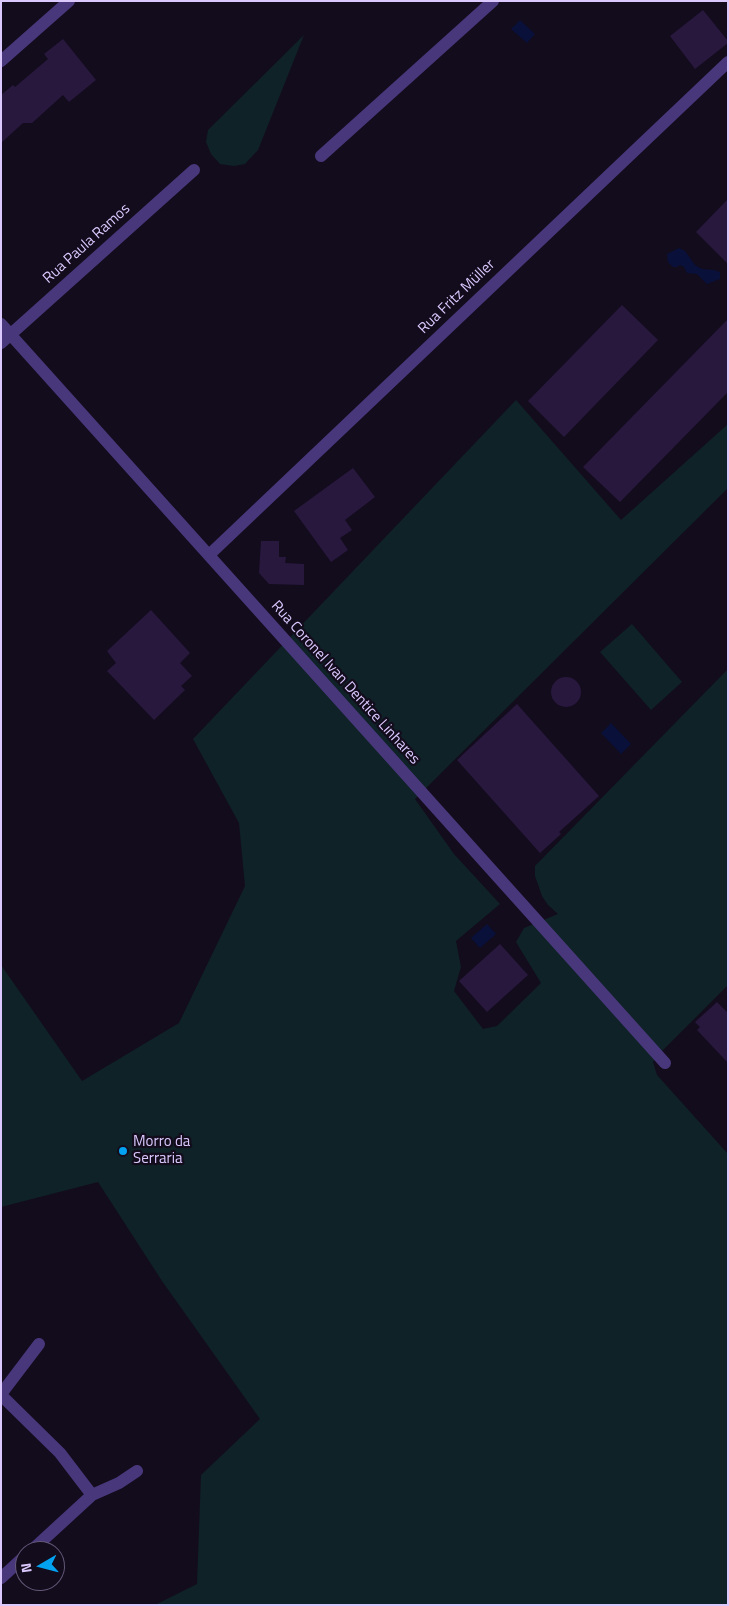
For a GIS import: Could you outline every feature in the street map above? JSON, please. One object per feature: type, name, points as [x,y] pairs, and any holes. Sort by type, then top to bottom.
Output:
[{"type":"street","points":[[1,61],[69,1]]},
{"type":"street","points":[[321,156],[493,1]]},
{"type":"street","name":"Rua Fritz Müller","points":[[209,555],[728,62]]},
{"type":"street","name":"Rua Paula Ramos","points":[[6,339],[194,170]]},
{"type":"street","name":"Rua Coronel Ivan Dentice Linhares","points":[[1,324],[6,339],[209,555],[665,1063]]},
{"type":"street","points":[[39,1344],[1,1394],[60,1453],[92,1495]]},
{"type":"street","points":[[42,1541],[92,1495],[119,1483],[137,1471]]},
{"type":"street","points":[[1,1578],[15,1565]]},
{"type":"green space","points":[[304,35],[258,150],[245,164],[234,166],[220,164],[211,154],[206,142],[208,130]]},
{"type":"green space","points":[[516,400],[621,520],[728,424],[728,488],[415,799],[454,854],[500,904],[456,941],[461,967],[454,991],[483,1029],[497,1026],[541,983],[516,942],[524,928],[558,914],[542,896],[535,876],[535,866],[728,669],[728,985],[653,1062],[657,1075],[728,1154],[728,1605],[155,1605],[197,1584],[201,1475],[260,1419],[162,1281],[98,1182],[1,1207],[1,965],[82,1081],[179,1023],[245,886],[239,823],[193,739]]},
{"type":"green space","points":[[632,624],[682,682],[651,710],[600,652]]},
{"type":"shaded area","points":[[520,20],[535,34],[527,43],[511,29]]},
{"type":"shaded area","points":[[679,248],[685,251],[695,265],[702,269],[720,272],[720,279],[707,284],[697,274],[687,273],[684,267],[680,265],[673,267],[668,262],[667,254]]},
{"type":"shaded area","points":[[611,723],[631,744],[621,754],[601,733]]},
{"type":"shaded area","points":[[487,924],[496,934],[480,948],[471,938]]},
{"type":"building","points":[[703,10],[728,43],[695,69],[670,36]]},
{"type":"building","points":[[63,39],[96,80],[69,102],[63,95],[32,123],[23,123],[1,143],[1,95],[13,85],[15,87],[48,59],[44,54]]},
{"type":"building","points":[[728,199],[728,264],[696,232]]},
{"type":"building","points":[[622,305],[658,340],[564,437],[528,401]]},
{"type":"building","points":[[728,319],[728,392],[620,502],[583,467]]},
{"type":"building","points":[[353,468],[375,497],[345,520],[352,530],[340,538],[348,550],[331,562],[294,511]]},
{"type":"building","points":[[261,541],[279,541],[279,557],[286,557],[285,563],[304,564],[304,585],[269,584],[259,573]]},
{"type":"building","points":[[151,610],[190,653],[180,663],[192,676],[181,686],[185,690],[154,720],[107,671],[116,663],[107,651]]},
{"type":"building","points":[[566,677],[577,681],[581,692],[577,703],[566,707],[555,703],[551,692],[555,681]]},
{"type":"building","points":[[517,704],[599,796],[559,832],[561,834],[540,853],[457,760]]},
{"type":"building","points":[[500,944],[528,975],[487,1012],[459,981]]},
{"type":"building","points":[[717,1002],[728,1013],[728,1063],[697,1030],[700,1027],[695,1022]]},
{"type":"place","name":"Morro da Serraria","points":[[123,1151]]}]
